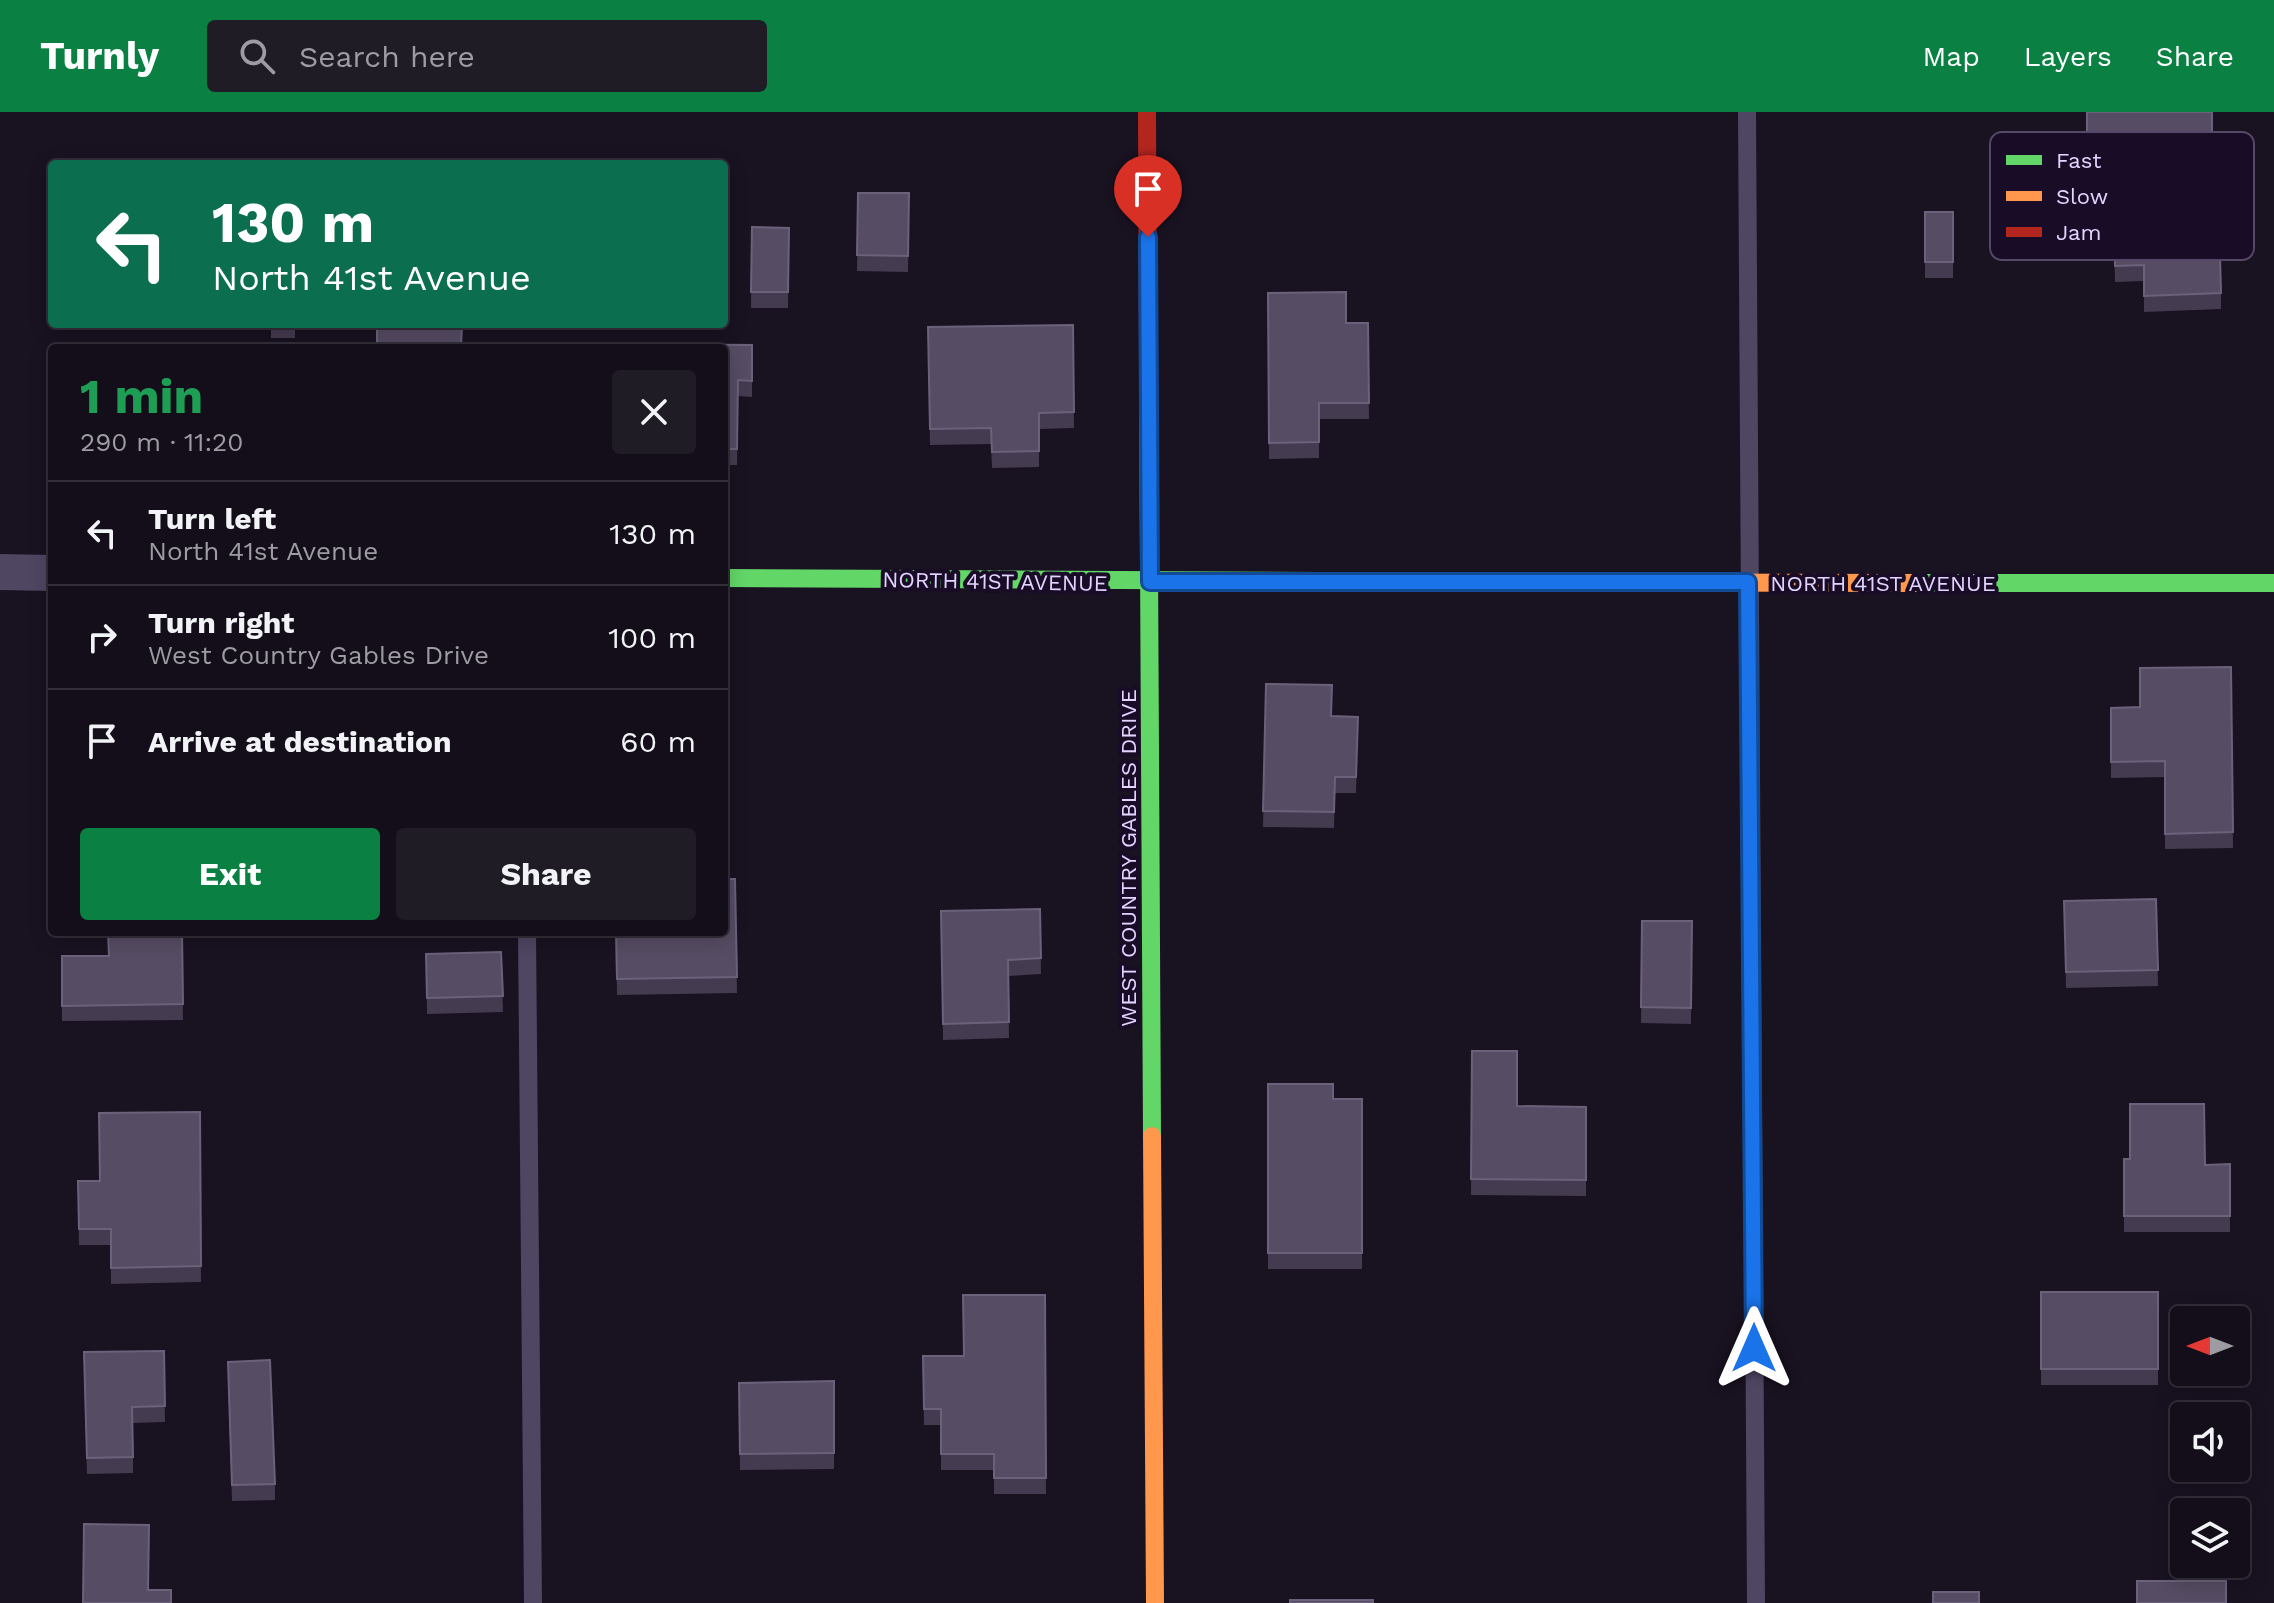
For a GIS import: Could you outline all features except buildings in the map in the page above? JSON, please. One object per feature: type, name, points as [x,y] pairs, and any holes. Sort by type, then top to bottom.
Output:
[{"type":"street","name":"WEST COUNTRY GABLES DRIVE","points":[[1147,112],[1155,1603]]},
{"type":"street","points":[[0,572],[48,573]]},
{"type":"street","name":"NORTH 41ST AVENUE","points":[[728,578],[1150,582],[2274,583]]},
{"type":"lane","points":[[1747,112],[1756,1603]]},
{"type":"lane","points":[[527,936],[533,1603]]},
{"type":"traffic: fast","points":[[1148,368],[1152,1136]]},
{"type":"traffic: fast","points":[[728,578],[1517,582]]},
{"type":"traffic: fast","points":[[1914,583],[2274,583]]},
{"type":"traffic: slow","points":[[1517,582],[1914,583]]},
{"type":"traffic: slow","points":[[1152,1136],[1155,1603]]},
{"type":"traffic: jam","points":[[1147,112],[1148,368]]},
{"type":"route","points":[[1148,237],[1150,582],[1748,582],[1754,1348]]}]
